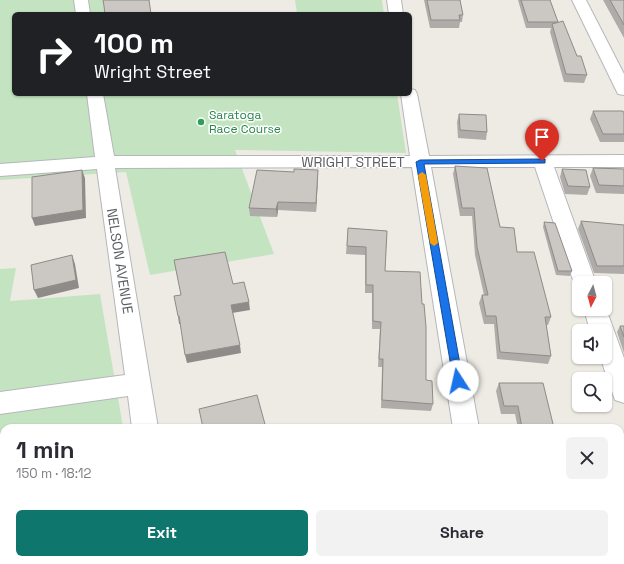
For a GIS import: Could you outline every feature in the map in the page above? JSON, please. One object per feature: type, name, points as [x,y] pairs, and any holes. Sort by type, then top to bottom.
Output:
[{"type":"street","points":[[81,0],[83,12]]},
{"type":"street","points":[[394,0],[396,12]]},
{"type":"street","points":[[579,0],[624,90]]},
{"type":"street","name":"NELSON AVENUE","points":[[95,96],[145,424]]},
{"type":"street","points":[[409,96],[465,424]]},
{"type":"street","points":[[542,161],[583,276]]},
{"type":"street","name":"WRIGHT STREET","points":[[0,170],[105,162],[624,161]]},
{"type":"street","points":[[612,358],[624,392]]},
{"type":"street","points":[[0,403],[139,384]]},
{"type":"green space","name":"Saratoga Race Course","points":[[0,0],[103,0],[105,12],[12,12],[12,96],[397,96],[406,153],[235,150],[274,254],[150,275],[126,172],[0,180]]},
{"type":"green space","points":[[295,0],[382,0],[384,12],[297,12]]},
{"type":"green space","points":[[16,268],[10,301],[100,294],[122,424],[0,424],[0,269]]},
{"type":"building","points":[[103,0],[149,0],[151,12],[105,12]]},
{"type":"building","points":[[427,0],[460,0],[463,15],[459,15],[460,20],[431,20]]},
{"type":"building","points":[[521,0],[550,0],[558,22],[528,22]]},
{"type":"building","points":[[610,0],[624,0],[624,25]]},
{"type":"building","points":[[563,21],[577,56],[581,56],[587,75],[566,74],[552,24]]},
{"type":"building","points":[[593,111],[623,111],[624,134],[603,134]]},
{"type":"building","points":[[459,114],[486,115],[487,132],[460,130]]},
{"type":"building","points":[[455,166],[487,168],[500,227],[514,228],[517,252],[534,252],[551,317],[545,317],[551,356],[500,352],[496,316],[486,316],[482,295],[488,295],[477,247],[474,208],[462,208]]},
{"type":"building","points":[[593,168],[624,169],[624,186],[599,185]]},
{"type":"building","points":[[294,169],[318,170],[316,203],[278,202],[276,209],[249,208],[257,170],[294,172]]},
{"type":"building","points":[[562,169],[586,170],[590,187],[568,186]]},
{"type":"building","points":[[82,170],[83,210],[32,218],[32,177]]},
{"type":"building","points":[[581,221],[624,225],[624,266],[597,266]]},
{"type":"building","points":[[544,222],[555,223],[572,271],[558,271]]},
{"type":"building","points":[[348,228],[387,231],[385,271],[420,272],[422,304],[424,304],[426,327],[426,380],[432,381],[433,404],[382,400],[383,359],[379,359],[381,322],[373,321],[373,285],[366,285],[366,247],[347,246]]},
{"type":"building","points":[[225,252],[233,284],[244,282],[249,302],[231,305],[240,345],[185,355],[179,316],[174,296],[181,295],[174,260]]},
{"type":"building","points":[[72,255],[76,280],[34,290],[31,265]]},
{"type":"building","points":[[620,326],[624,326],[624,337]]},
{"type":"building","points":[[499,383],[543,383],[553,424],[521,424],[518,406],[504,406]]},
{"type":"building","points":[[257,395],[265,424],[202,424],[199,409]]},
{"type":"slow traffic","points":[[422,175],[434,243]]},
{"type":"place","name":"Saratoga Race Course","points":[[201,122]]},
{"type":"route","points":[[458,381],[420,162],[542,161]]}]
